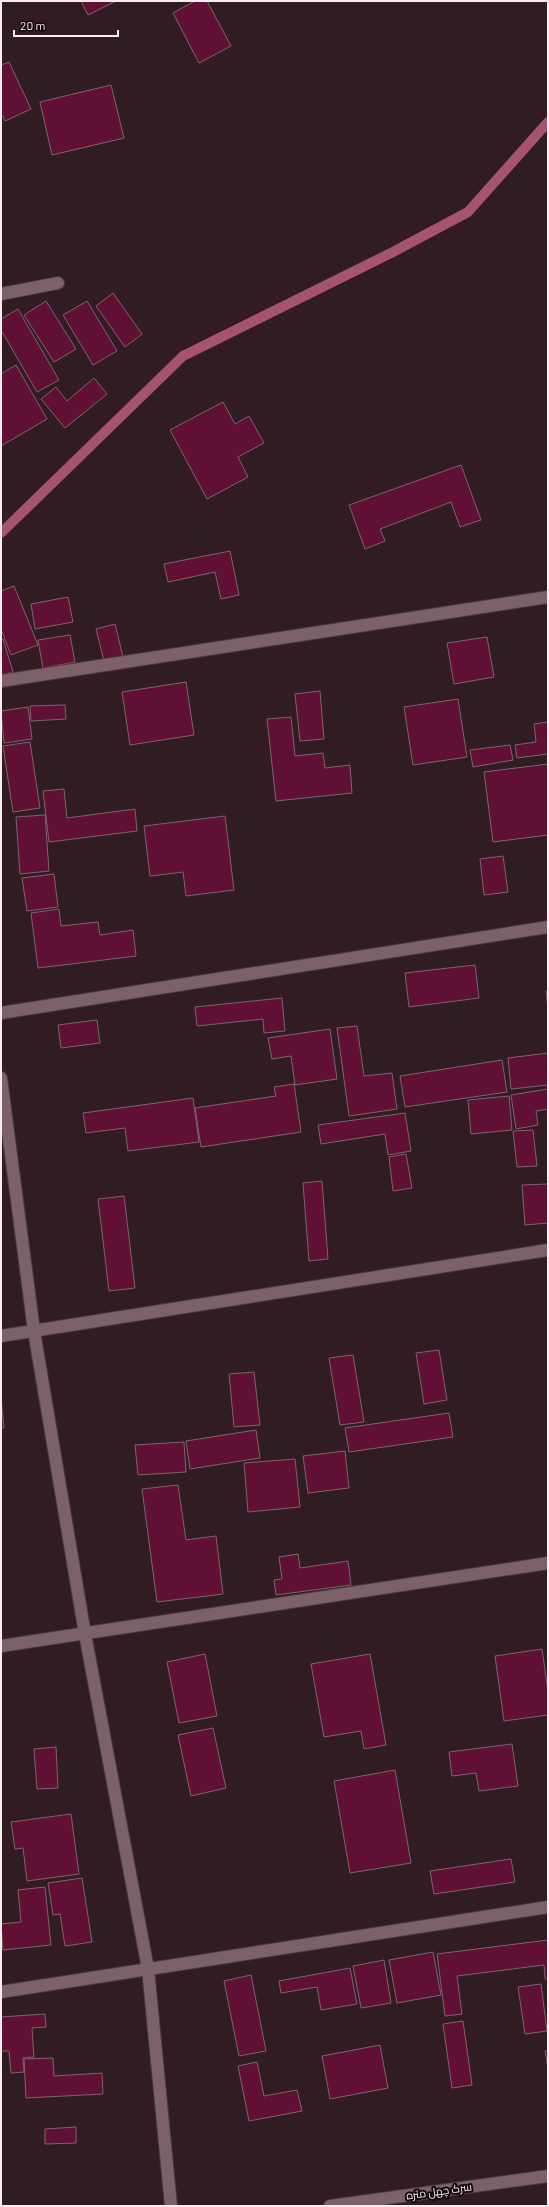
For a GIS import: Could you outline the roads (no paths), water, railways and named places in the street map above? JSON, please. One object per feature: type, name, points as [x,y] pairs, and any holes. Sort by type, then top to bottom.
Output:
[{"type":"street","points":[[1,294],[58,283]]},
{"type":"street","points":[[1,681],[548,597]]},
{"type":"street","points":[[1,1013],[548,927]]},
{"type":"street","points":[[1,1078],[34,1331],[85,1634],[148,1969],[171,2206]]},
{"type":"street","points":[[1,1336],[548,1250]]},
{"type":"street","points":[[1,1646],[548,1564]]},
{"type":"street","points":[[1,1992],[548,1906]]},
{"type":"street","name":"سرک چهل متره","points":[[330,2206],[548,2176]]},
{"type":"waterway","points":[[1,533],[183,356],[393,252],[468,212],[548,122]]}]
